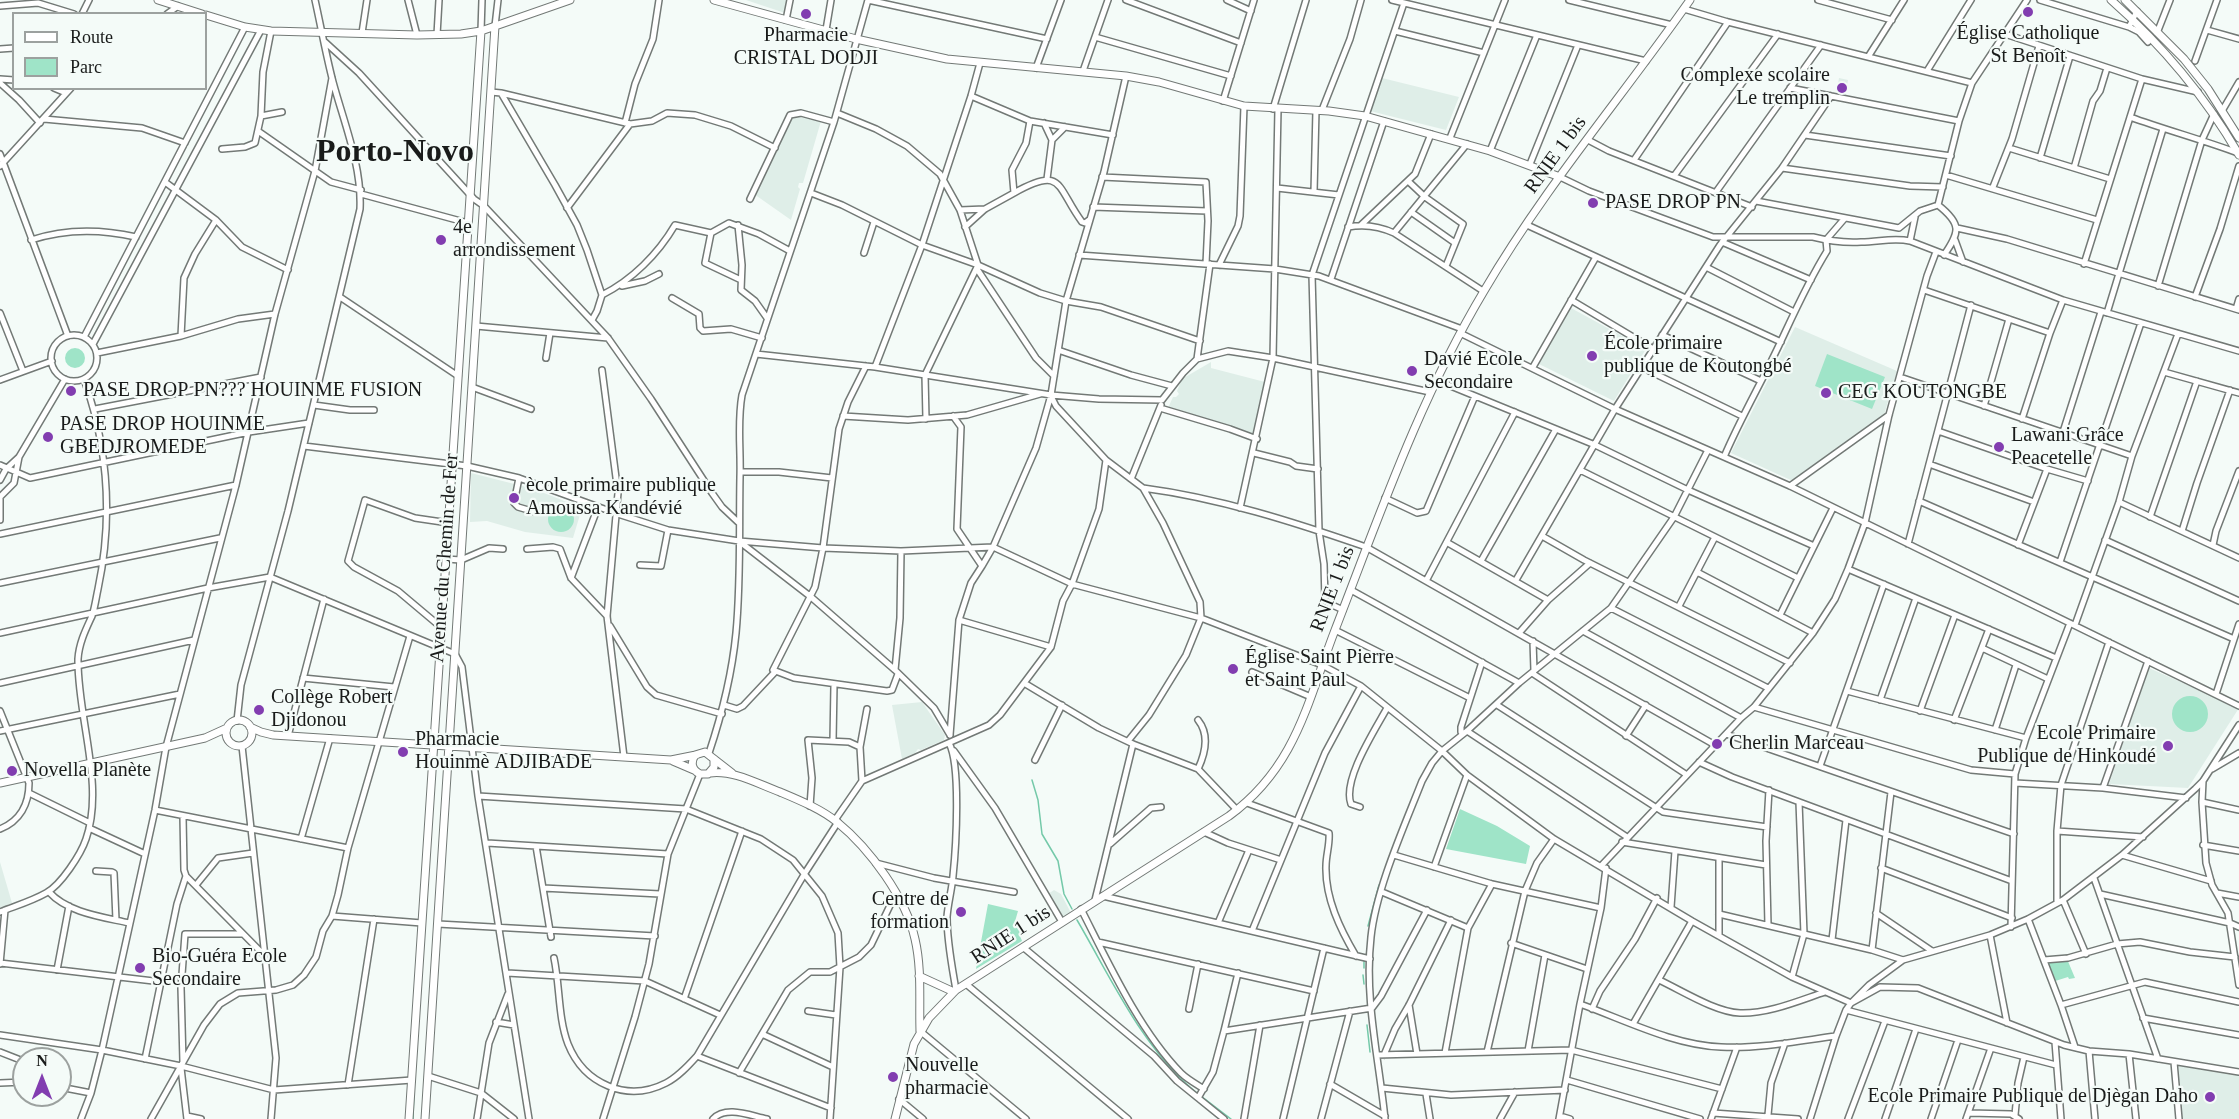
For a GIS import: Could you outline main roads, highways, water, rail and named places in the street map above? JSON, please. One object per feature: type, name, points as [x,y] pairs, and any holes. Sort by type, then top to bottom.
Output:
[{"type":"main road","points":[[158,0],[173,7],[195,12]]},
{"type":"main road","points":[[207,15],[245,27],[271,31],[437,35],[481,31],[548,4],[570,0]]},
{"type":"main road","points":[[714,0],[908,51],[980,63],[1126,76],[1159,82],[1223,102],[1244,106],[1319,110],[1365,116],[1449,138],[1530,164],[1560,177]]},
{"type":"main road","name":"RNIE 1 bis","points":[[895,1119],[910,1053],[920,1031],[955,991],[1247,803],[1283,761],[1311,697],[1385,498],[1430,392],[1461,331],[1483,291],[1560,177],[1690,0]]},
{"type":"main road","points":[[2111,0],[2131,24],[2183,71],[2199,93],[2239,138]]},
{"type":"main road","points":[[2129,2],[2184,59],[2208,89],[2239,154]]},
{"type":"main road","name":"Avenue du Chemin de Fer","points":[[425,1119],[495,26]]},
{"type":"main road","name":"Avenue du Chemin de Fer","points":[[409,1119],[481,31]]},
{"type":"main road","points":[[0,783],[205,738],[237,721],[245,722],[261,732],[288,736],[671,760],[703,752],[712,756],[737,776]]},
{"type":"main road","points":[[250,727],[252,733],[250,740]]},
{"type":"main road","points":[[227,728],[226,735],[230,742]]},
{"type":"main road","points":[[205,738],[242,746],[250,740],[273,735]]},
{"type":"main road","points":[[696,754],[692,762],[697,772]]},
{"type":"main road","points":[[710,773],[715,766],[712,756]]},
{"type":"main road","points":[[671,760],[697,772],[722,772],[737,776],[810,806],[836,821],[875,863],[896,893],[915,938],[919,976],[920,1031]]},
{"type":"main road","points":[[919,976],[955,991]]},
{"type":"waterway","points":[[1032,780],[1038,800],[1042,834],[1058,861],[1064,894],[1072,909]]},
{"type":"waterway","points":[[1368,926],[1379,885]]},
{"type":"waterway","points":[[1077,920],[1145,1035],[1178,1076],[1197,1093]]},
{"type":"waterway","points":[[1364,961],[1364,968]]},
{"type":"waterway","points":[[1363,975],[1364,984]]},
{"type":"waterway","points":[[1367,1025],[1370,1052]]},
{"type":"waterway","points":[[413,1119],[414,1089]]},
{"type":"waterway","points":[[1201,1096],[1231,1119]]},
{"type":"place","name":"Église Catholique St Benoît","points":[[2028,12]]},
{"type":"place","name":"Pharmacie CRISTAL DODJI","points":[[806,14]]},
{"type":"place","name":"Complexe scolaire Le tremplin","points":[[1842,88]]},
{"type":"place","name":"PASE DROP PN","points":[[1593,203]]},
{"type":"place","name":"4e arrondissement","points":[[441,240]]},
{"type":"place","name":"École primaire publique de Koutongbé","points":[[1592,356]]},
{"type":"place","name":"Davié Ecole Secondaire","points":[[1412,371]]},
{"type":"place","name":"PASE DROP PN??? HOUINME FUSION","points":[[71,391]]},
{"type":"place","name":"CEG KOUTONGBE","points":[[1826,393]]},
{"type":"place","name":"PASE DROP HOUINME GBEDJROMEDE","points":[[48,437]]},
{"type":"place","name":"Lawani Grâce Peacetelle","points":[[1999,447]]},
{"type":"place","name":"ècole primaire publique Amoussa Kandévié","points":[[514,498]]},
{"type":"place","name":"Église Saint Pierre et Saint Paul","points":[[1233,669]]},
{"type":"place","name":"Collège Robert Djidonou","points":[[259,710]]},
{"type":"place","name":"Cherlin Marceau","points":[[1717,744]]},
{"type":"place","name":"Ecole Primaire Publique de Hinkoudé","points":[[2168,746]]},
{"type":"place","name":"Pharmacie Houinmè ADJIBADE","points":[[403,752]]},
{"type":"place","name":"Novella Planète","points":[[12,771]]},
{"type":"place","name":"Centre de formation","points":[[961,912]]},
{"type":"place","name":"Bio-Guéra Ecole Secondaire","points":[[140,968]]},
{"type":"place","name":"Nouvelle pharmacie","points":[[893,1077]]},
{"type":"place","name":"Ecole Primaire Publique de Djègan Daho","points":[[2210,1097]]},
{"type":"district","name":"Porto-Novo","points":[[395,153]]}]
